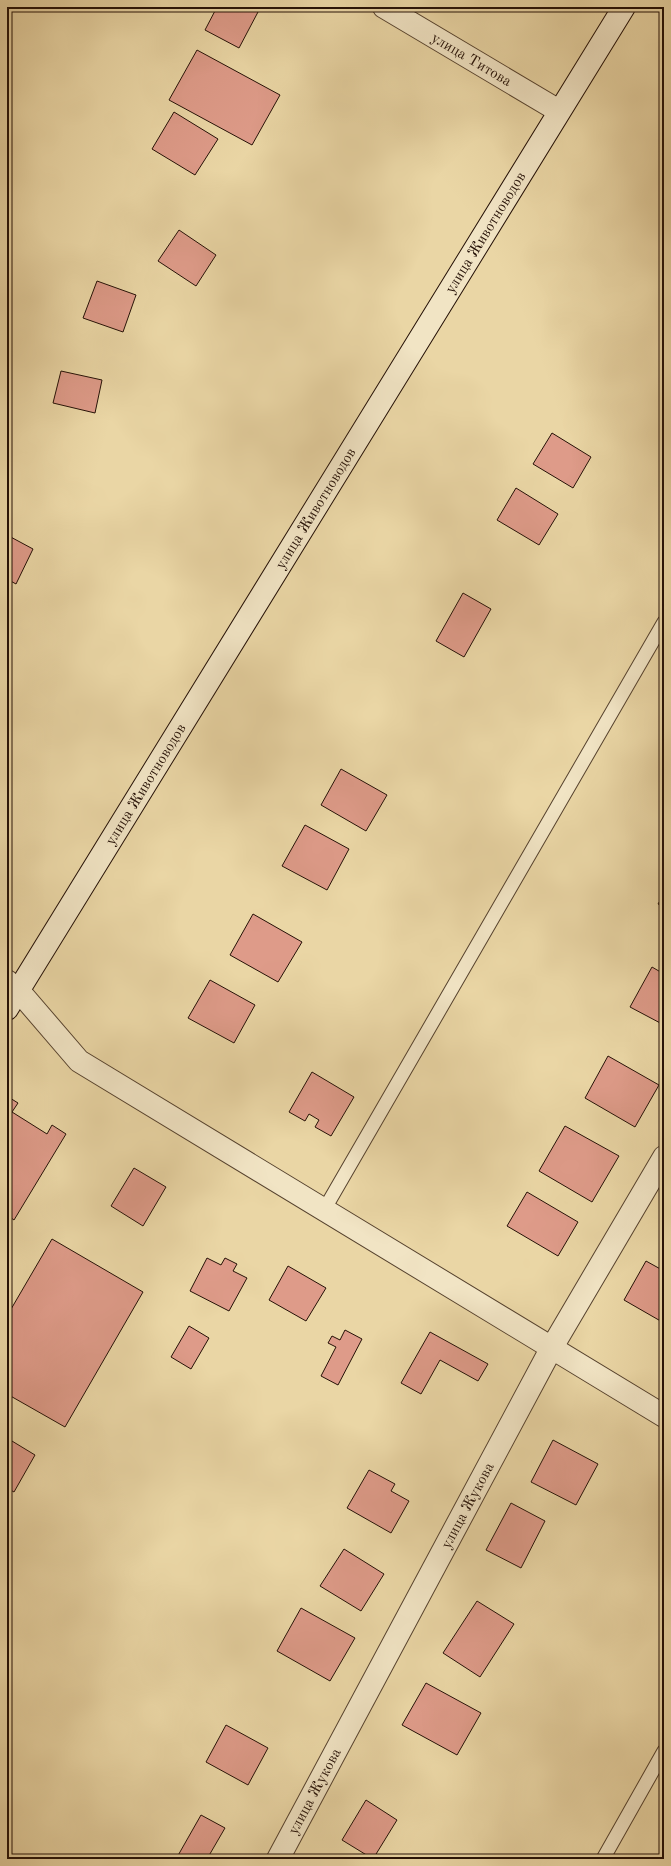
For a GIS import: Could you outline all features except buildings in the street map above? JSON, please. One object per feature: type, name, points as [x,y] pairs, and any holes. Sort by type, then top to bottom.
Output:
[{"type":"street","name":"улица Титова","points":[[384,7],[559,111]]},
{"type":"street","name":"улица Животноводов","points":[[7,1009],[13,986],[624,7]]},
{"type":"street","points":[[13,986],[79,1061],[551,1349],[664,1416]]},
{"type":"street","name":"улица Жукова","points":[[278,1859],[551,1349],[664,1156]]},
{"type":"lane","points":[[324,1210],[664,622]]},
{"type":"lane","points":[[603,1859],[664,1751]]}]
